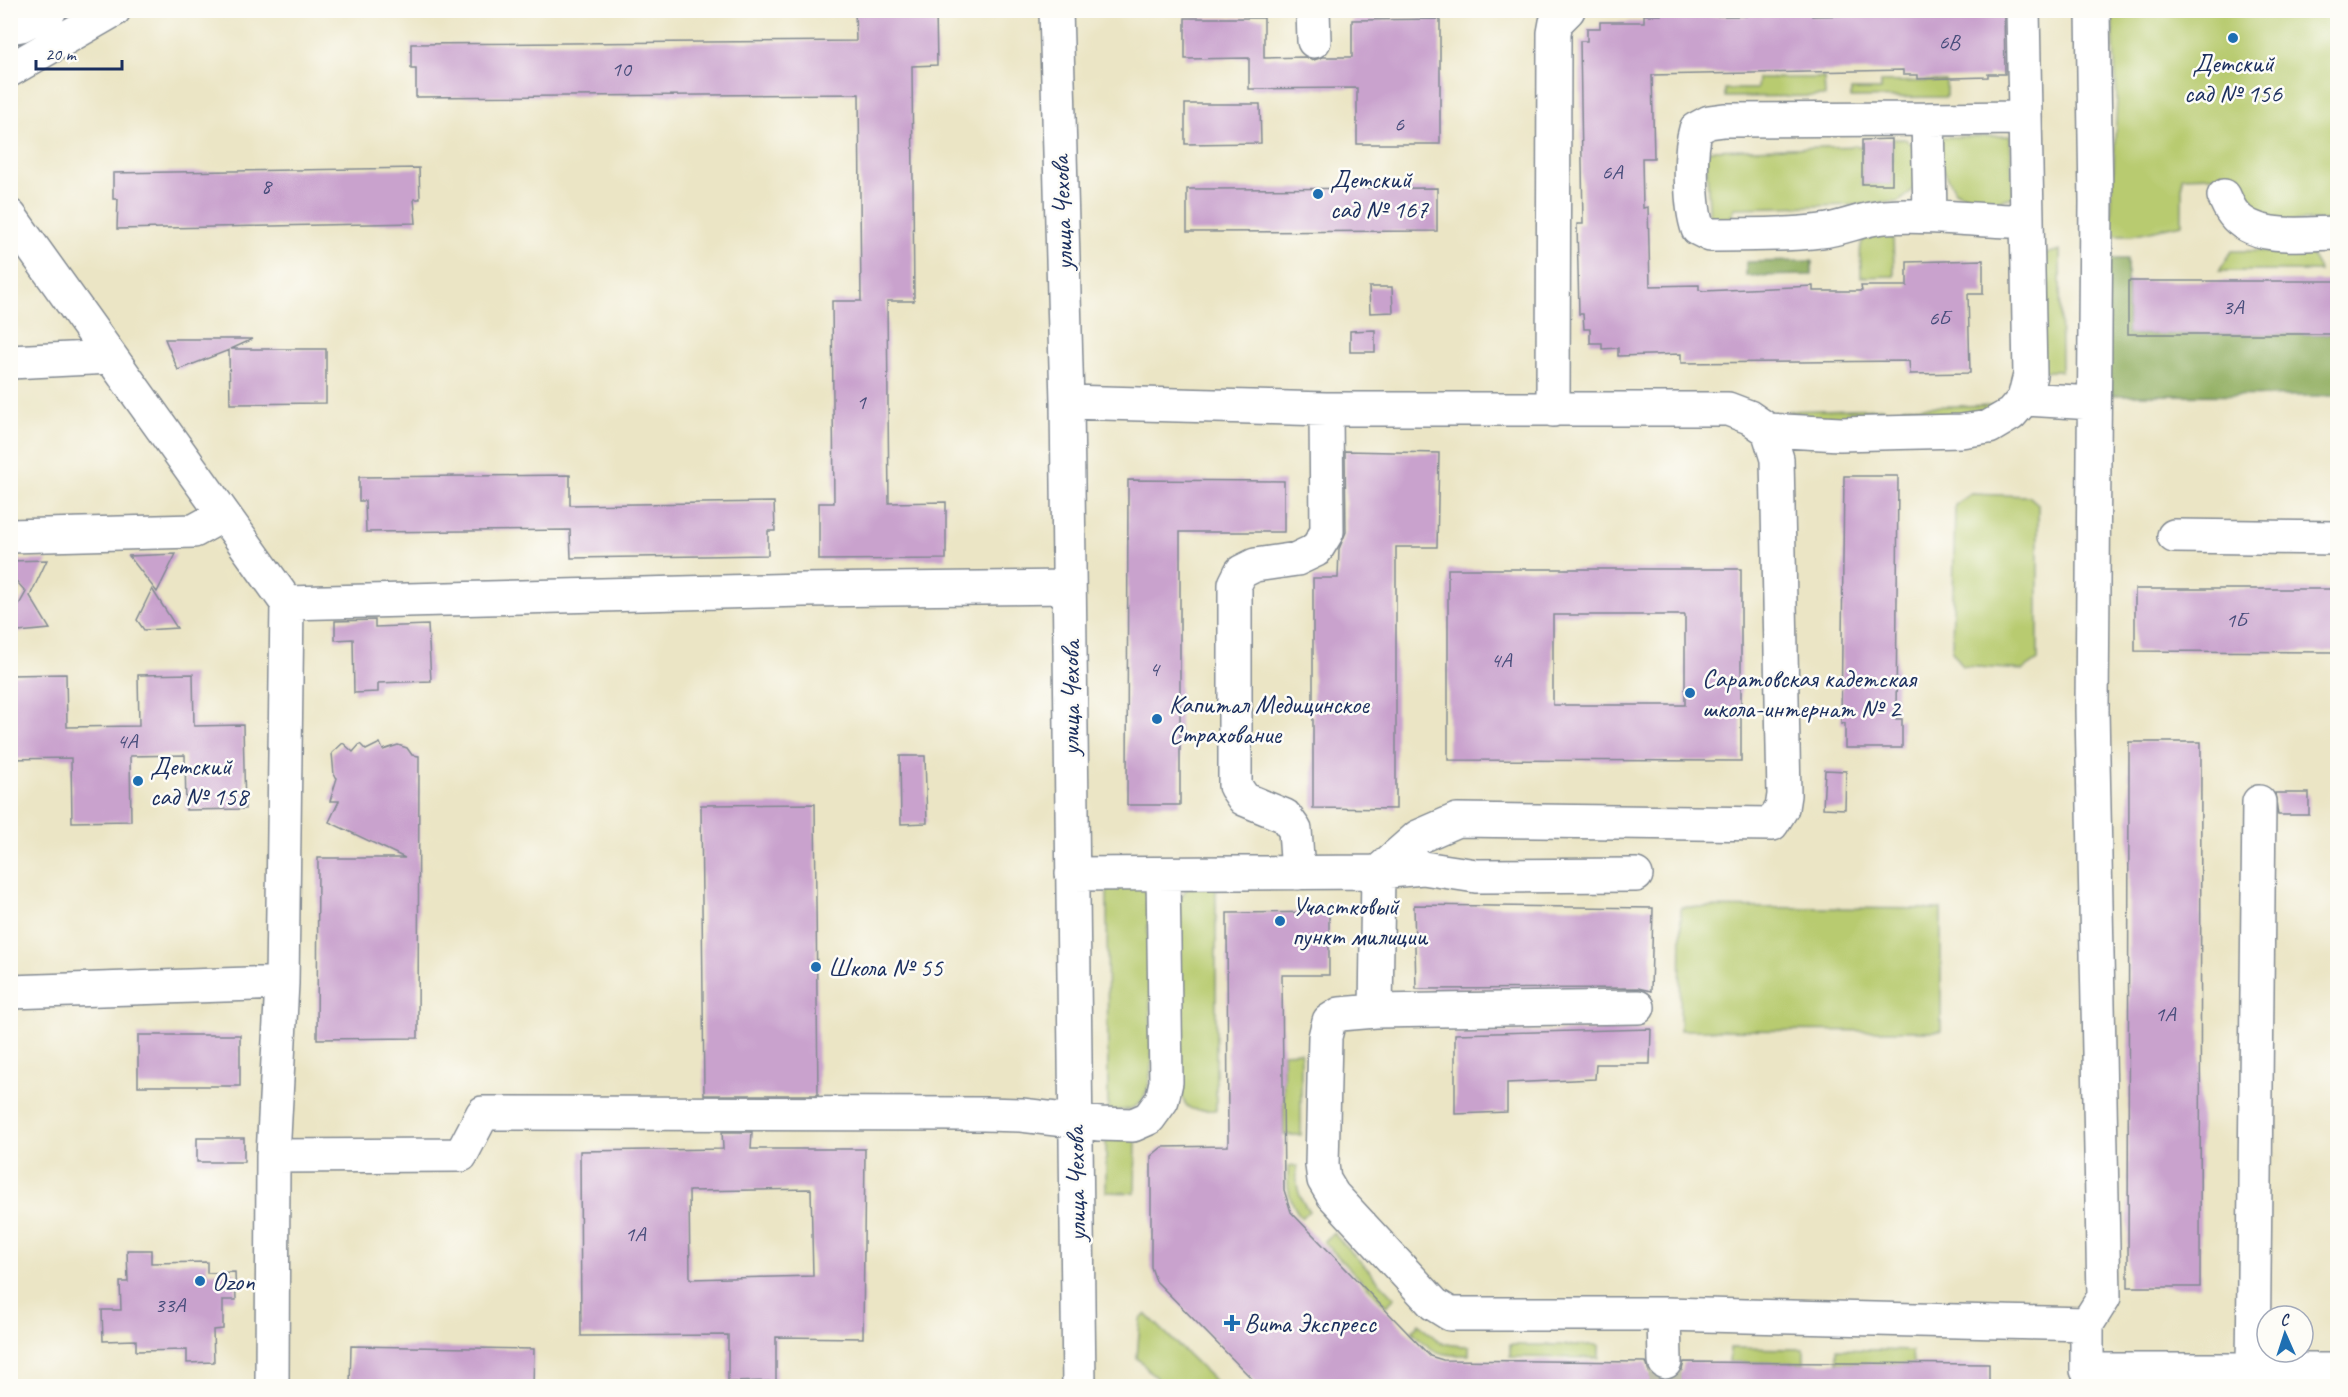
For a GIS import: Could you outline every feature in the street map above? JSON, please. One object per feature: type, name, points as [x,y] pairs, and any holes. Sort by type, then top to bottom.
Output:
[{"type":"street","points":[[10,27],[21,25],[50,10]]},
{"type":"street","points":[[10,70],[114,10]]},
{"type":"street","name":"улица Чехова","points":[[1056,10],[1067,402],[1079,1386]]},
{"type":"street","points":[[1553,410],[1554,33],[1556,22],[1568,10]]},
{"type":"street","points":[[1067,402],[1326,409],[1728,409],[1749,417],[1768,430],[1840,434],[1960,431],[1989,427],[2011,414],[2024,399],[2030,375],[2023,10]]},
{"type":"street","points":[[2092,10],[2096,201],[2092,710],[2104,1298],[2087,1324],[2087,1378],[2337,1370]]},
{"type":"street","points":[[2024,118],[1724,120],[1709,122],[1696,129],[1692,143],[1694,217],[1698,229],[1710,235],[1822,231],[1857,220],[1882,217],[1930,215],[1996,221],[2027,221]]},
{"type":"street","points":[[1928,119],[1930,215]]},
{"type":"street","points":[[2224,196],[2233,214],[2246,226],[2265,233],[2337,233]]},
{"type":"street","points":[[10,216],[287,603],[282,983],[273,1156],[272,1386]]},
{"type":"street","points":[[10,362],[111,357]]},
{"type":"street","points":[[2024,399],[2093,403]]},
{"type":"street","points":[[1298,873],[1295,830],[1285,816],[1244,799],[1234,786],[1235,584],[1241,572],[1256,565],[1297,559],[1316,550],[1327,532],[1326,409]]},
{"type":"street","points":[[1376,1011],[1378,872],[1418,837],[1457,820],[1772,824],[1782,808],[1784,795],[1778,459],[1768,430]]},
{"type":"street","points":[[10,536],[194,531],[223,515]]},
{"type":"street","points":[[2174,536],[2337,538]]},
{"type":"street","points":[[287,603],[803,590],[1069,587]]},
{"type":"street","points":[[2253,1371],[2259,802]]},
{"type":"street","points":[[1072,874],[1378,872],[1423,868],[1476,876],[1636,875]]},
{"type":"street","points":[[273,1156],[460,1155],[483,1113],[974,1114],[1020,1115],[1100,1124],[1133,1125],[1149,1118],[1162,1100],[1166,1082],[1163,874]]},
{"type":"street","points":[[10,992],[282,983]]},
{"type":"street","points":[[1638,1007],[1376,1011],[1340,1014],[1329,1021],[1325,1037],[1322,1165],[1324,1180],[1333,1195],[1434,1304],[1450,1314],[1468,1315],[1664,1314],[2087,1324]]},
{"type":"street","points":[[1664,1314],[1665,1362]]},
{"type":"green space","points":[[2112,11],[2337,11],[2337,220],[2264,222],[2241,202],[2240,175],[2182,177],[2182,224],[2132,235],[2110,235],[2117,100]]},
{"type":"green space","points":[[1758,78],[1824,78],[1825,96],[1725,97],[1725,89],[1757,89]]},
{"type":"green space","points":[[1946,81],[1946,97],[1851,98],[1851,90],[1881,90],[1881,82]]},
{"type":"green space","points":[[2010,136],[2013,197],[1983,200],[1955,191],[1941,165],[1938,137]]},
{"type":"green space","points":[[1892,139],[1905,139],[1914,146],[1917,184],[1898,202],[1734,208],[1730,224],[1710,224],[1706,155],[1709,150],[1862,146],[1862,184],[1892,184]]},
{"type":"green space","points":[[1893,232],[1894,276],[1861,277],[1862,242],[1871,235]]},
{"type":"green space","points":[[2060,250],[2061,371],[2041,371],[2039,256]]},
{"type":"green space","points":[[2232,251],[2308,251],[2320,271],[2219,271]]},
{"type":"green space","points":[[2106,259],[2127,259],[2128,334],[2337,334],[2337,396],[2105,395]]},
{"type":"green space","points":[[1812,261],[1812,275],[1746,276],[1746,262]]},
{"type":"green space","points":[[2005,405],[1996,413],[1904,425],[1903,407]]},
{"type":"green space","points":[[1884,408],[1884,425],[1820,422],[1787,411]]},
{"type":"green space","points":[[1971,494],[2029,496],[2038,504],[2038,660],[2023,670],[1963,666],[1952,651],[1955,505]]},
{"type":"green space","points":[[1216,884],[1216,1110],[1198,1110],[1185,1104],[1181,1092],[1177,902],[1188,887]]},
{"type":"green space","points":[[1140,887],[1147,894],[1152,1061],[1148,1088],[1138,1105],[1127,1110],[1108,1111],[1107,893],[1110,888]]},
{"type":"green space","points":[[1681,907],[1941,909],[1941,1031],[1680,1030]]},
{"type":"green space","points":[[1301,1052],[1301,1135],[1284,1135],[1283,1053]]},
{"type":"green space","points":[[1106,1138],[1136,1138],[1135,1193],[1106,1192]]},
{"type":"green space","points":[[1288,1166],[1297,1166],[1298,1190],[1309,1211],[1302,1218],[1289,1194]]},
{"type":"green space","points":[[1333,1233],[1395,1298],[1386,1306],[1324,1242]]},
{"type":"green space","points":[[1146,1314],[1220,1386],[1163,1385],[1137,1358],[1140,1320]]},
{"type":"green space","points":[[1419,1323],[1441,1342],[1469,1346],[1469,1355],[1449,1354],[1431,1349],[1412,1331]]},
{"type":"green space","points":[[1510,1345],[1599,1345],[1599,1358],[1510,1357]]},
{"type":"green space","points":[[1730,1348],[1804,1349],[1804,1363],[1729,1362]]},
{"type":"green space","points":[[1837,1349],[1912,1351],[1913,1364],[1837,1363]]},
{"type":"building","points":[[855,10],[936,10],[937,65],[912,66],[914,301],[887,301],[889,503],[946,502],[946,559],[819,560],[819,503],[834,503],[832,301],[861,301],[859,94],[416,97],[416,69],[411,69],[411,44],[856,41]]},
{"type":"building","points":[[1661,10],[1697,10],[1698,16],[1746,16],[1746,10],[1812,10],[1812,16],[1861,15],[1861,10],[2004,10],[2005,74],[1988,74],[1988,77],[1918,79],[1918,75],[1903,75],[1903,70],[1652,75],[1654,158],[1642,158],[1643,208],[1648,207],[1650,286],[1699,285],[1699,290],[1704,291],[1813,286],[1813,291],[1862,291],[1861,286],[1907,286],[1907,262],[1983,260],[1983,294],[1968,294],[1970,373],[1910,374],[1909,361],[1681,363],[1681,354],[1618,356],[1618,348],[1602,349],[1602,343],[1590,343],[1590,329],[1584,329],[1583,314],[1579,314],[1577,224],[1583,224],[1580,41],[1587,41],[1587,28],[1600,28],[1600,22],[1644,22],[1644,15],[1661,15]]},
{"type":"building","points":[[1185,18],[1264,18],[1264,58],[1305,57],[1314,60],[1323,57],[1352,57],[1352,20],[1440,19],[1440,144],[1357,144],[1357,88],[1249,89],[1249,58],[1185,59]]},
{"type":"building","points":[[1185,104],[1260,104],[1261,143],[1185,144]]},
{"type":"building","points":[[1892,139],[1892,184],[1862,184],[1862,140]]},
{"type":"building","points":[[419,168],[420,199],[414,199],[416,223],[117,229],[118,199],[113,199],[113,173]]},
{"type":"building","points":[[1437,188],[1437,231],[1187,232],[1187,189]]},
{"type":"building","points":[[2128,281],[2337,281],[2337,334],[2128,334]]},
{"type":"building","points":[[1369,287],[1392,287],[1393,312],[1370,313]]},
{"type":"building","points":[[1375,330],[1375,352],[1350,352],[1350,331]]},
{"type":"building","points":[[165,339],[253,339],[231,349],[326,349],[326,403],[230,404],[229,350],[178,370]]},
{"type":"building","points":[[1345,451],[1439,453],[1437,547],[1396,547],[1396,809],[1313,808],[1313,578],[1338,578],[1339,549],[1346,532]]},
{"type":"building","points":[[570,475],[570,505],[774,502],[775,531],[768,531],[768,555],[571,558],[570,530],[366,532],[365,501],[359,501],[359,477]]},
{"type":"building","points":[[1844,476],[1898,476],[1896,719],[1902,719],[1902,748],[1845,748],[1845,723],[1841,724]]},
{"type":"building","points":[[1128,480],[1284,481],[1284,532],[1180,532],[1180,805],[1127,805]]},
{"type":"building","points":[[176,554],[157,592],[129,556]]},
{"type":"building","points":[[47,560],[30,596],[50,629],[18,632],[10,621],[26,592],[10,574],[10,561]]},
{"type":"building","points":[[1448,569],[1741,569],[1741,761],[1448,760]],"holes":[[[1553,615],[1685,615],[1685,705],[1553,705]]]},
{"type":"building","points":[[152,589],[177,628],[144,630],[137,620]]},
{"type":"building","points":[[2135,589],[2337,589],[2337,652],[2135,651]]},
{"type":"building","points":[[375,620],[375,627],[428,625],[431,681],[378,683],[378,692],[354,693],[353,639],[335,640],[335,621]]},
{"type":"building","points":[[66,674],[67,727],[139,726],[138,675],[193,674],[194,726],[243,725],[245,809],[186,810],[185,755],[130,756],[131,821],[72,822],[71,758],[10,759],[10,675]]},
{"type":"building","points":[[2129,742],[2201,742],[2200,1287],[2128,1287]]},
{"type":"building","points":[[343,743],[353,752],[360,744],[366,750],[380,743],[383,750],[398,745],[407,748],[412,755],[419,756],[418,1038],[317,1039],[318,858],[405,858],[329,822],[339,801],[330,801],[337,778],[334,775],[332,753]]},
{"type":"building","points":[[900,756],[925,756],[927,823],[901,824]]},
{"type":"building","points":[[1825,770],[1846,771],[1845,809],[1823,808]]},
{"type":"building","points":[[2275,793],[2309,793],[2309,815],[2278,815]]},
{"type":"building","points":[[815,804],[818,1095],[704,1095],[701,805]]},
{"type":"building","points":[[1414,905],[1653,908],[1651,991],[1638,988],[1416,989]]},
{"type":"building","points":[[1329,912],[1329,975],[1282,975],[1284,1190],[1291,1212],[1430,1356],[1443,1360],[1646,1362],[1649,1372],[1657,1379],[1665,1381],[1675,1378],[1682,1370],[1684,1362],[1989,1364],[1989,1386],[1259,1386],[1156,1281],[1151,1267],[1151,1156],[1162,1147],[1228,1146],[1227,913]]},
{"type":"building","points":[[1651,1029],[1650,1064],[1596,1064],[1595,1079],[1507,1083],[1507,1112],[1455,1114],[1455,1034]]},
{"type":"building","points":[[138,1035],[240,1035],[240,1086],[138,1086]]},
{"type":"building","points":[[722,1132],[752,1132],[751,1149],[865,1149],[863,1338],[776,1337],[776,1381],[728,1382],[728,1335],[581,1336],[580,1151],[723,1149]],"holes":[[[811,1189],[813,1276],[690,1279],[689,1191]]]},
{"type":"building","points":[[197,1138],[244,1138],[244,1162],[197,1162]]},
{"type":"building","points":[[127,1250],[151,1250],[151,1263],[207,1262],[207,1273],[235,1272],[236,1300],[223,1300],[223,1329],[213,1330],[214,1362],[187,1363],[187,1350],[136,1351],[136,1340],[103,1341],[102,1310],[121,1310],[120,1282],[128,1282]]},
{"type":"building","points":[[351,1346],[534,1349],[533,1386],[350,1386]]},
{"type":"tunnel","points":[[1665,1362],[1665,1386]]},
{"type":"place","name":"Детский сад № 156","points":[[2233,38]]},
{"type":"place","name":"Детский сад № 167","points":[[1318,194]]},
{"type":"place","name":"Саратовская кадетская школа-интернат № 2","points":[[1690,693]]},
{"type":"place","name":"Капитал Медицинское Страхование","points":[[1157,719]]},
{"type":"place","name":"Детский сад № 158","points":[[138,781]]},
{"type":"place","name":"Участковый пункт милиции","points":[[1280,921]]},
{"type":"place","name":"Школа № 55","points":[[816,967]]},
{"type":"place","name":"Ozon","points":[[200,1281]]},
{"type":"place","name":"Вита Экспресс","points":[[1232,1323]]}]
